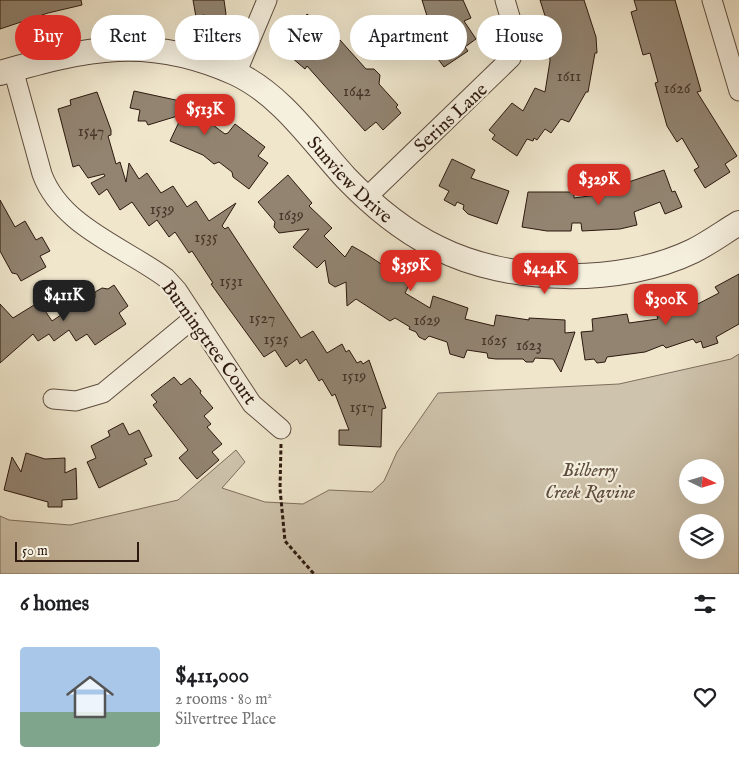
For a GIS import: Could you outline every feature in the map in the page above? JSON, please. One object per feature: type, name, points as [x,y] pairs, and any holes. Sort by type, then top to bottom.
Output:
[{"type":"street","points":[[236,74],[266,0]]},
{"type":"street","name":"Serins Lane","points":[[367,197],[510,58],[516,37],[505,0]]},
{"type":"street","points":[[712,0],[739,91]]},
{"type":"street","name":"Sunview Drive","points":[[7,71],[76,53],[108,48],[137,48],[177,54],[236,74],[288,111],[346,178],[382,213],[438,248],[474,261],[532,275],[590,276],[627,271],[692,251],[739,223]]},
{"type":"street","name":"Burningtree Court","points":[[7,71],[47,188],[55,200],[71,217],[166,278],[195,317],[252,404],[281,429]]},
{"type":"street","points":[[53,399],[76,401],[103,393],[195,317]]},
{"type":"path","points":[[281,429],[280,489],[285,541],[314,574]]},
{"type":"green space","name":"Bilberry Creek Ravine","points":[[739,354],[739,574],[0,574],[0,516],[9,520],[70,525],[178,500],[236,450],[245,462],[222,488],[265,502],[303,504],[329,490],[372,492],[384,481],[397,452],[438,393],[619,384],[731,359]]},
{"type":"building","points":[[0,0],[81,0],[82,5],[42,15],[15,15],[15,24],[0,29]]},
{"type":"building","points":[[193,0],[224,0],[225,15],[196,15]]},
{"type":"building","points":[[422,0],[463,0],[471,18],[467,20],[467,15],[427,15]]},
{"type":"building","points":[[540,0],[584,0],[596,37],[597,53],[595,53],[588,92],[586,92],[569,122],[561,119],[551,133],[545,129],[537,140],[534,138],[533,141],[527,139],[517,156],[492,139],[495,135],[489,130],[512,103],[523,111],[535,88],[545,92],[550,60],[562,60],[562,15],[545,15]]},
{"type":"building","points":[[634,0],[675,0],[701,91],[697,92],[737,156],[725,164],[730,172],[705,188],[694,170],[699,167],[682,138],[677,142],[667,126],[655,83],[658,82],[650,53],[643,55],[631,12],[637,10]]},
{"type":"building","points":[[467,26],[476,39],[467,46]]},
{"type":"building","points":[[340,40],[350,51],[350,60],[358,60],[366,69],[374,69],[380,75],[379,84],[398,105],[396,107],[401,113],[383,130],[376,122],[365,131],[307,66],[305,69],[294,60],[340,60]]},
{"type":"building","points":[[439,60],[454,60],[444,67]]},
{"type":"building","points":[[134,91],[208,107],[148,125],[146,121],[138,121],[140,110],[130,108]]},
{"type":"building","points":[[97,92],[111,130],[111,135],[108,136],[116,164],[120,162],[126,182],[129,163],[139,179],[147,173],[161,193],[173,186],[187,207],[196,201],[209,221],[236,203],[222,226],[225,229],[228,227],[301,338],[313,331],[327,353],[342,344],[346,352],[349,350],[357,363],[361,361],[363,364],[369,360],[386,408],[382,409],[381,447],[339,445],[339,430],[349,430],[335,394],[332,396],[322,379],[319,381],[306,359],[300,364],[297,359],[286,367],[275,350],[264,357],[211,284],[213,283],[192,251],[189,253],[175,232],[169,237],[157,220],[149,226],[132,202],[120,210],[107,189],[99,195],[91,183],[105,176],[104,174],[88,178],[79,165],[73,167],[58,109],[71,105],[70,100]]},
{"type":"building","points":[[194,111],[225,134],[235,124],[265,147],[258,156],[268,163],[249,189],[233,177],[232,172],[219,162],[214,164],[203,155],[170,141],[179,122]]},
{"type":"building","points":[[452,159],[475,170],[471,178],[509,191],[497,224],[468,214],[463,209],[464,205],[457,202],[455,206],[444,200],[449,191],[439,186]]},
{"type":"building","points":[[664,170],[672,192],[675,191],[682,207],[665,214],[660,202],[634,212],[637,225],[620,229],[582,231],[581,223],[572,223],[571,231],[547,231],[522,227],[528,192],[574,192],[574,198],[612,193],[611,188]]},
{"type":"building","points":[[288,175],[312,203],[309,206],[332,228],[324,236],[345,257],[352,246],[366,254],[410,283],[405,293],[430,308],[433,296],[468,308],[465,319],[494,326],[496,315],[529,320],[529,318],[565,320],[565,333],[575,332],[561,372],[553,359],[535,358],[533,362],[526,362],[523,359],[496,359],[488,358],[487,353],[467,350],[464,358],[450,354],[447,342],[429,336],[425,340],[409,329],[410,327],[395,318],[390,321],[356,299],[347,306],[346,282],[335,287],[329,283],[325,260],[317,268],[293,247],[309,229],[279,233],[274,227],[275,222],[258,202]]},
{"type":"building","points":[[0,200],[15,227],[25,221],[36,240],[42,237],[50,251],[40,256],[46,267],[21,281],[17,274],[12,273],[0,251]]},
{"type":"building","points":[[739,274],[739,324],[716,337],[718,343],[703,348],[701,341],[696,343],[693,339],[666,348],[663,345],[645,352],[607,357],[605,362],[597,363],[594,359],[585,360],[581,332],[593,331],[592,319],[627,314],[629,323],[658,319],[654,307],[669,302],[670,305],[689,298],[692,307],[719,293],[715,287]]},
{"type":"building","points":[[114,285],[128,306],[119,313],[126,324],[95,345],[87,334],[76,341],[69,330],[54,341],[49,334],[38,341],[33,334],[0,363],[0,304],[13,318],[39,302],[52,321],[76,305],[82,306],[95,298],[95,292],[102,288],[108,289]]},
{"type":"building","points":[[174,377],[181,385],[190,378],[201,391],[200,393],[213,408],[204,416],[211,424],[207,427],[222,444],[212,452],[219,460],[197,479],[179,458],[188,450],[153,405],[157,402],[151,395]]},
{"type":"building","points":[[123,423],[129,435],[139,430],[152,456],[144,459],[147,464],[99,488],[87,462],[96,458],[91,446],[110,436],[108,431]]},
{"type":"building","points":[[26,453],[45,459],[65,458],[65,473],[76,468],[77,499],[62,500],[62,507],[48,507],[48,502],[4,490],[12,457],[21,472]]}]
